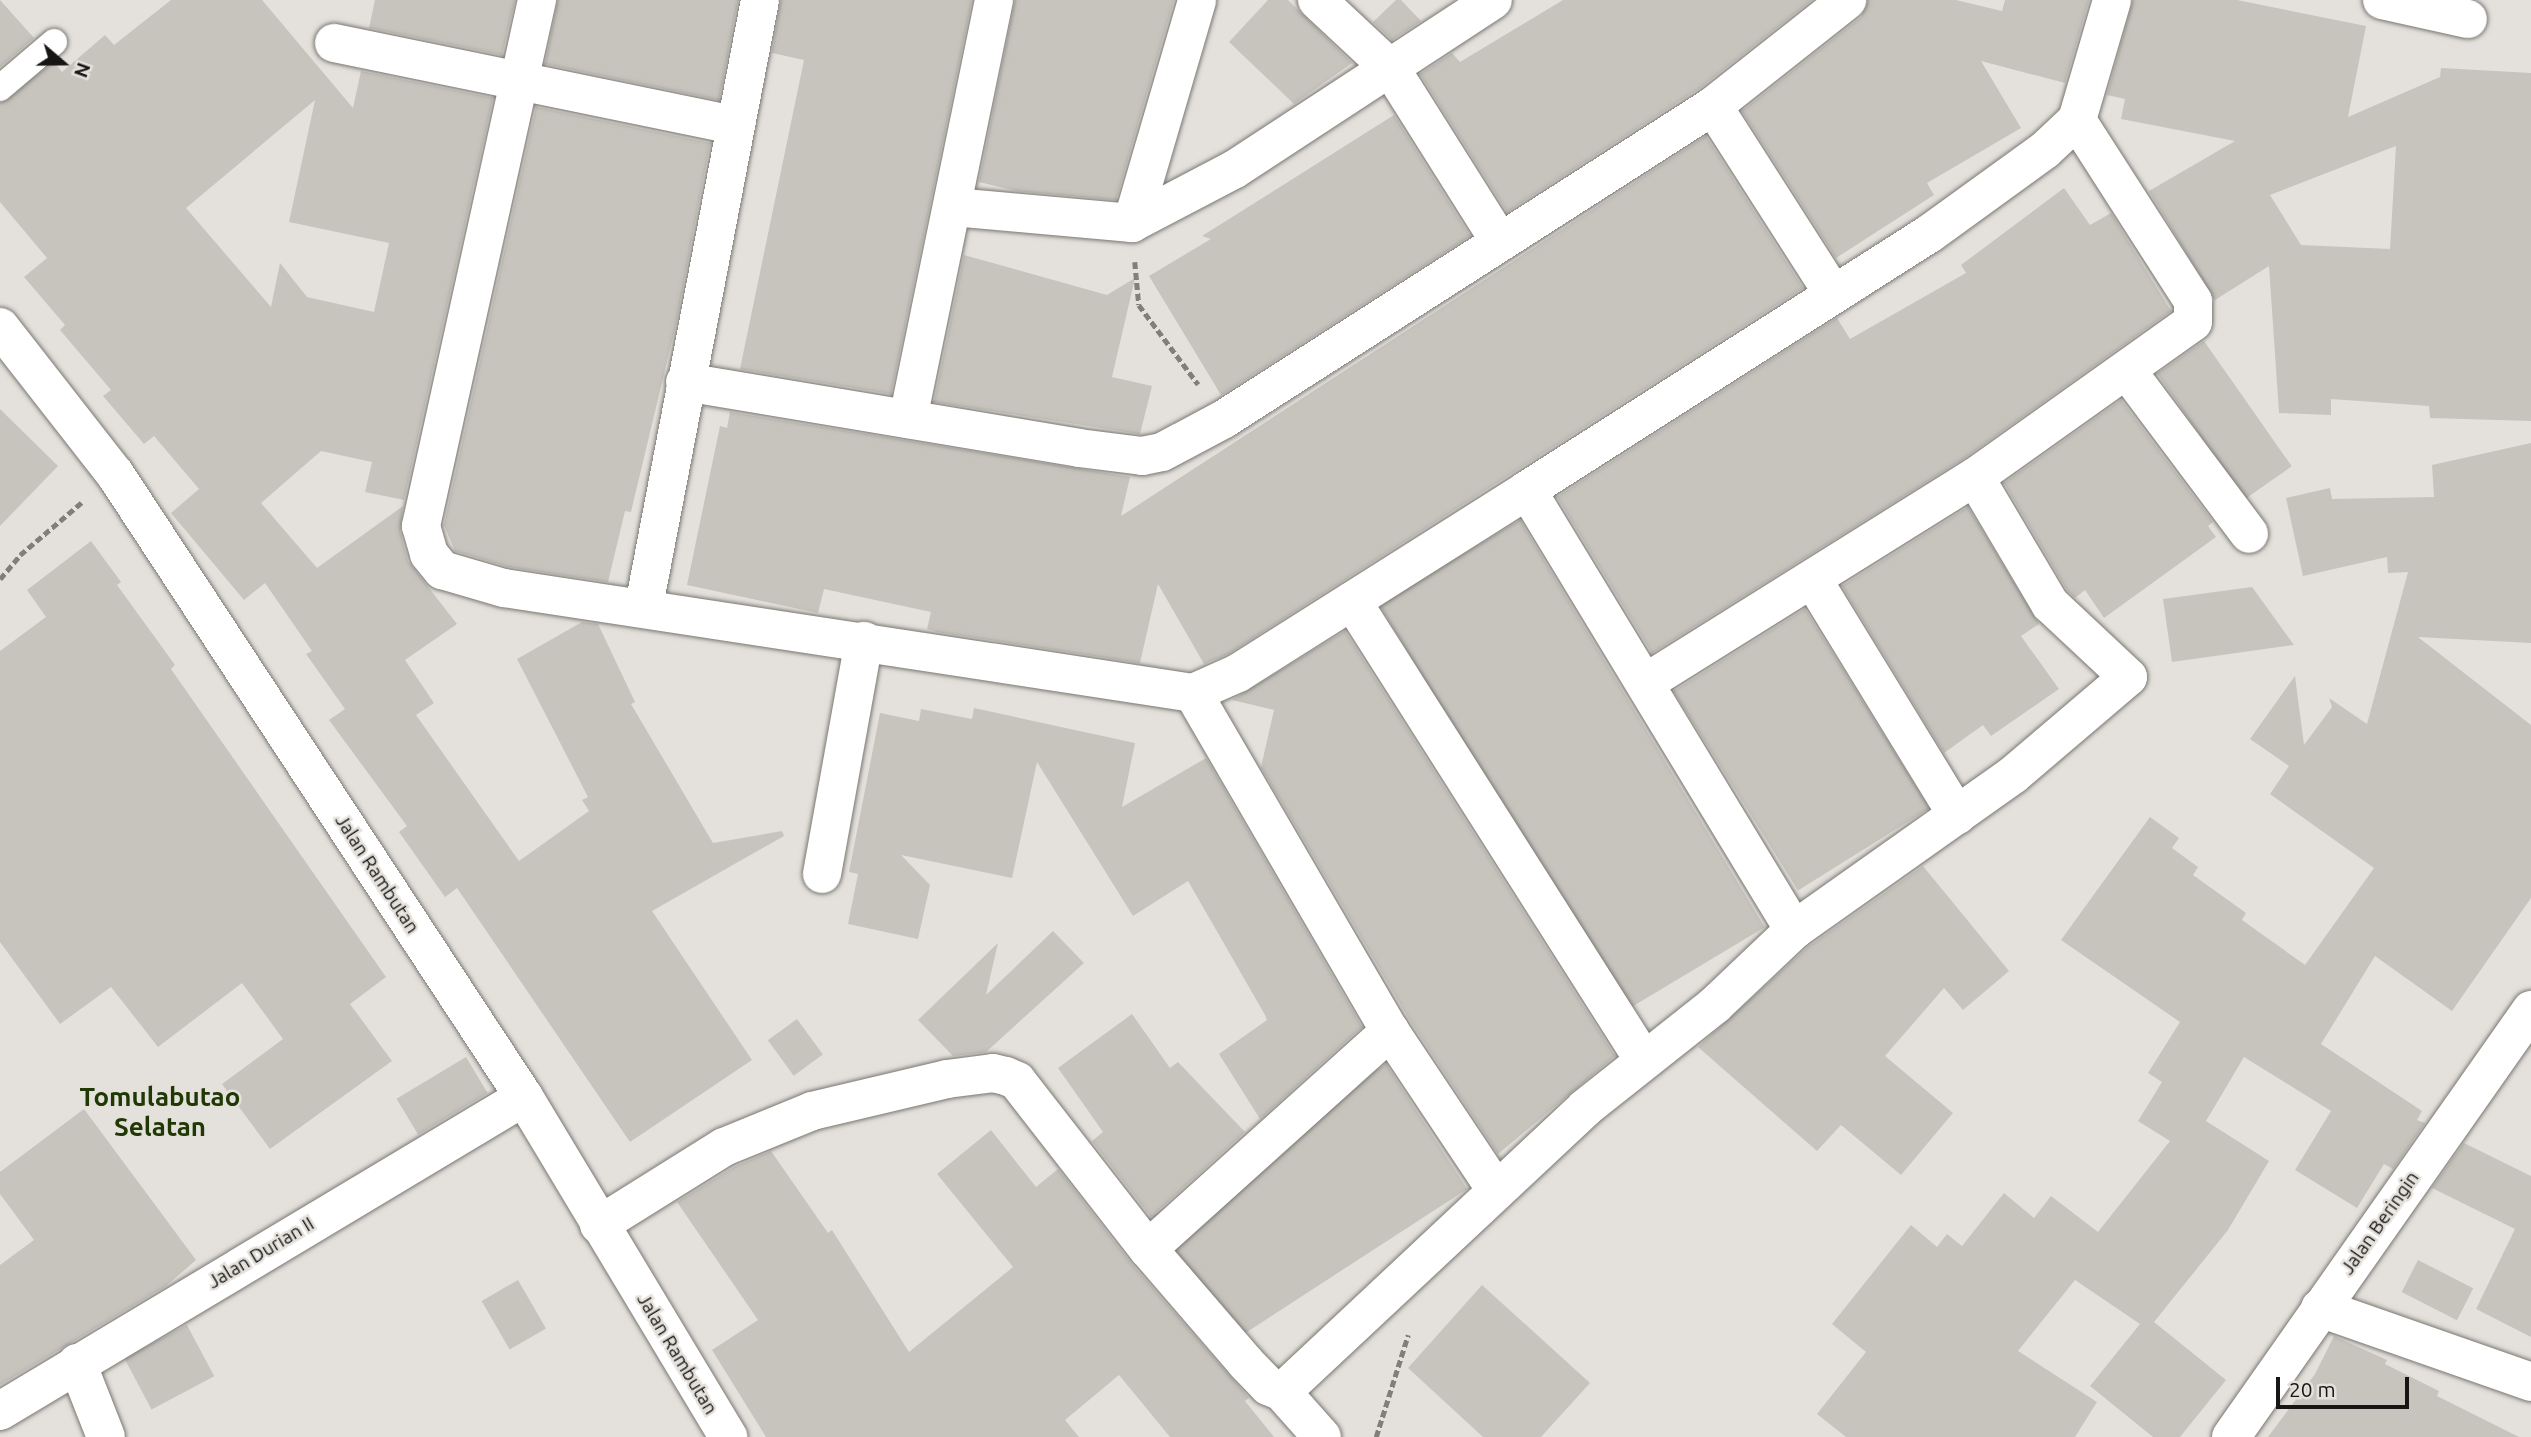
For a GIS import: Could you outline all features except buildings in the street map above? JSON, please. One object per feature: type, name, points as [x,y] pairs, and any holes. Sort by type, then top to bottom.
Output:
[{"type":"street","points":[[537,0],[522,78],[421,526],[429,554],[442,570],[469,581],[1193,693],[1215,686],[1352,601],[1833,294],[2008,178],[2077,120],[2112,0]]},
{"type":"street","points":[[644,606],[733,125],[760,0]]},
{"type":"street","points":[[908,419],[994,0]]},
{"type":"street","points":[[1132,223],[1197,0]]},
{"type":"street","points":[[1317,0],[1391,68],[1500,242]]},
{"type":"street","points":[[953,207],[1132,223],[1235,169],[1493,0]]},
{"type":"street","points":[[685,382],[1142,456],[1162,452],[1224,419],[1713,106],[1847,0]]},
{"type":"street","points":[[2382,0],[2468,19]]},
{"type":"street","points":[[334,43],[522,78],[733,125]]},
{"type":"street","points":[[1713,106],[1833,294]]},
{"type":"street","points":[[1645,683],[1975,477],[2128,372],[2193,323],[2193,301],[2077,120]]},
{"type":"street","name":"Jalan Rambutan","points":[[0,327],[115,474],[524,1097],[728,1437]]},
{"type":"street","points":[[2128,372],[2249,534]]},
{"type":"street","points":[[1282,1391],[1496,1190],[1643,1059],[1715,1004],[1794,930],[2013,775],[2128,677],[2050,604],[1975,477]]},
{"type":"street","points":[[1527,490],[1794,930]]},
{"type":"street","points":[[1813,580],[1957,815]]},
{"type":"street","points":[[1352,601],[1643,1059]]},
{"type":"street","points":[[822,874],[864,641]]},
{"type":"street","points":[[1193,693],[1390,1031],[1496,1190]]},
{"type":"street","name":"Jalan Beringin","points":[[2231,1437],[2531,1010]]},
{"type":"street","points":[[1148,1249],[1390,1031]]},
{"type":"street","points":[[599,1225],[724,1147],[811,1111],[947,1079],[993,1073],[1017,1081],[1148,1249],[1261,1379],[1282,1391],[1322,1437]]},
{"type":"street","name":"Jalan Durian II","points":[[0,1411],[524,1097]]},
{"type":"street","points":[[2320,1308],[2531,1382]]},
{"type":"street","points":[[77,1363],[106,1437]]},
{"type":"lane","points":[[0,88],[54,42]]},
{"type":"path","points":[[1139,305],[1224,419]]},
{"type":"path","points":[[0,579],[20,555],[115,474]]},
{"type":"path","points":[[1376,1437],[1410,1327]]},
{"type":"district","name":"Tomulabutao Selatan","points":[[160,1112]]}]
